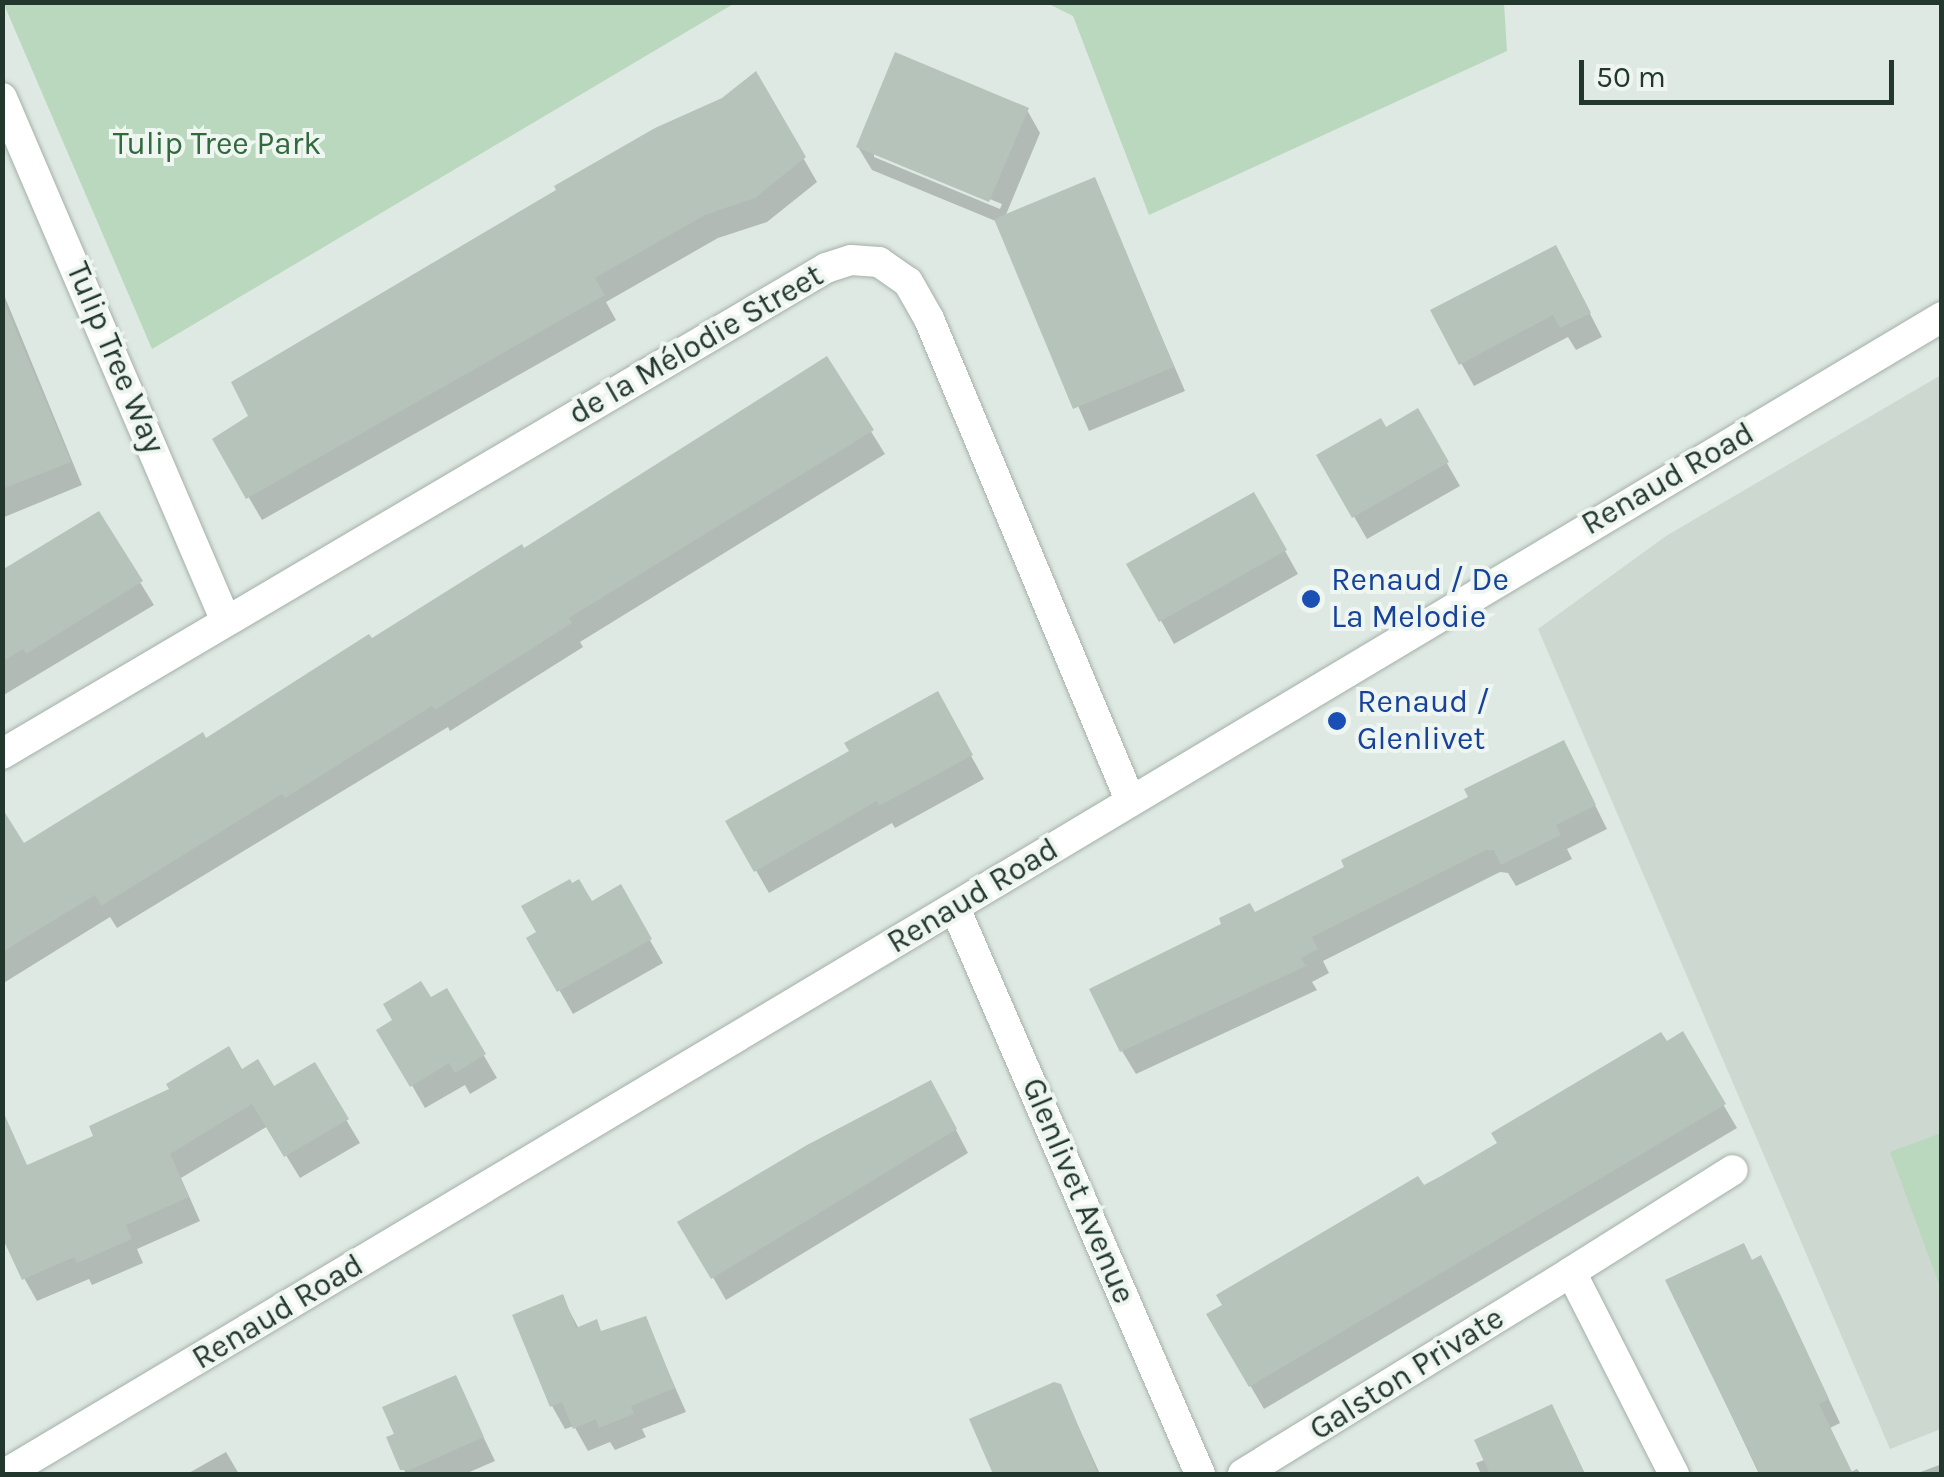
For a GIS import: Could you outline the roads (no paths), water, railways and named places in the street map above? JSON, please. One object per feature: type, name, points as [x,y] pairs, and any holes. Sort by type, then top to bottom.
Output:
[{"type":"street","name":"Tulip Tree Way","points":[[2,98],[225,619]]},
{"type":"street","name":"de la Mélodie Street","points":[[2,754],[826,268],[851,260],[879,262],[908,282],[930,318],[1130,800]]},
{"type":"street","name":"Renaud Road","points":[[5,1474],[1942,318]]},
{"type":"street","name":"Glenlivet Avenue","points":[[956,908],[1200,1474]]},
{"type":"street","name":"Galston Private","points":[[1243,1474],[1734,1170]]},
{"type":"street","points":[[1571,1272],[1674,1474]]},
{"type":"place","name":"Renaud / De La Melodie","points":[[1311,599]]},
{"type":"place","name":"Renaud / Glenlivet","points":[[1337,721]]},
{"type":"park label","name":"Tulip Tree Park","points":[[217,144]]}]
